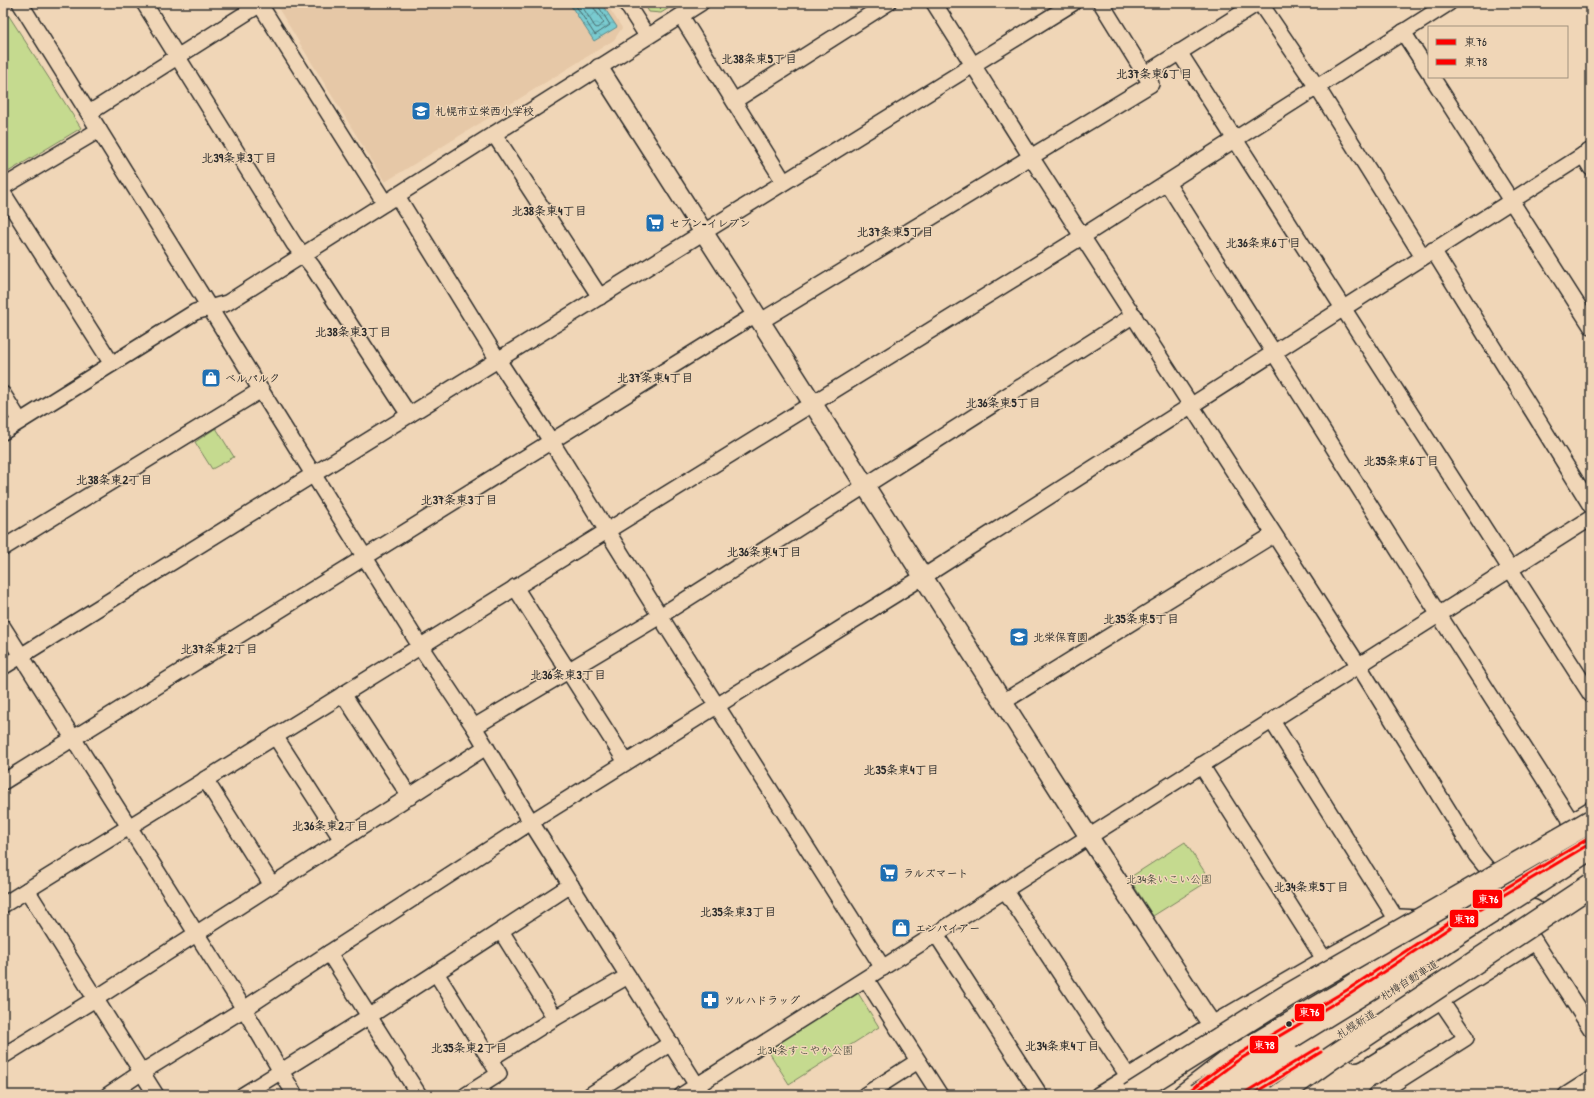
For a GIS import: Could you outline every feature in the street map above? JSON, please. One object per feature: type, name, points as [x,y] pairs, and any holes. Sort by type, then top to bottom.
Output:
[{"type":"highway","points":[[1129,1086],[1287,996],[1581,821]]},
{"type":"highway","points":[[1184,1095],[1234,1057],[1347,990],[1454,919],[1591,837]]},
{"type":"highway","name":"札樽自動車道","points":[[1197,1095],[1431,951],[1591,848]]},
{"type":"highway","name":"札樽自動車道","points":[[1227,1095],[1591,865]]},
{"type":"highway","name":"札幌新道","points":[[1248,1093],[1591,874]]},
{"type":"highway","points":[[1280,1095],[1330,1059],[1591,885]]},
{"type":"street","points":[[20,3],[420,646],[474,727],[531,822],[700,1090]]},
{"type":"street","points":[[144,3],[294,244],[312,266],[409,415]]},
{"type":"street","points":[[626,3],[648,36]]},
{"type":"street","points":[[3,432],[195,312],[227,303],[701,3]]},
{"type":"street","points":[[734,100],[888,3]]},
{"type":"street","points":[[934,3],[1031,157],[1359,666],[1476,855],[1502,890],[1591,1029]]},
{"type":"street","points":[[3,667],[1073,3]]},
{"type":"street","points":[[3,782],[551,440],[1031,157],[1150,84],[1101,3]]},
{"type":"street","points":[[1145,74],[1259,3],[1428,254],[1591,506]]},
{"type":"street","points":[[3,905],[1083,236],[1449,3]]},
{"type":"street","points":[[89,114],[261,4],[551,440],[717,707],[883,968]]},
{"type":"street","points":[[681,16],[784,182]]},
{"type":"street","points":[[1403,32],[1428,70]]},
{"type":"street","points":[[1179,52],[1342,309],[1591,695]]},
{"type":"street","points":[[599,68],[1089,837],[1234,1057],[1248,1093]]},
{"type":"street","points":[[1433,78],[1591,326]]},
{"type":"street","points":[[3,187],[99,130]]},
{"type":"street","points":[[494,134],[600,297]]},
{"type":"street","points":[[108,1095],[142,1072],[244,1009],[531,822],[923,577],[1512,201],[1588,157]]},
{"type":"street","points":[[1167,183],[1275,352],[1439,615],[1581,821]]},
{"type":"street","points":[[3,193],[112,364]]},
{"type":"street","points":[[474,727],[567,670],[660,616],[1134,315]]},
{"type":"street","points":[[3,548],[261,390]]},
{"type":"street","points":[[3,394],[20,421]]},
{"type":"street","points":[[682,1095],[700,1090],[866,978],[1591,518]]},
{"type":"street","points":[[1004,702],[1273,534]]},
{"type":"street","points":[[515,587],[626,762]]},
{"type":"street","points":[[3,627],[244,1009],[295,1095]]},
{"type":"street","points":[[343,694],[410,796]]},
{"type":"street","points":[[1272,720],[1397,920]]},
{"type":"street","points":[[275,736],[342,840]]},
{"type":"street","points":[[3,1056],[96,999],[195,933],[486,747]]},
{"type":"street","points":[[1201,766],[1324,959]]},
{"type":"street","points":[[205,779],[272,885]]},
{"type":"street","points":[[1489,871],[1581,821],[1591,809]]},
{"type":"street","points":[[243,1095],[368,1017],[571,885]]},
{"type":"street","points":[[26,890],[156,1095]]},
{"type":"street","points":[[1005,890],[1129,1086]]},
{"type":"street","points":[[1098,1095],[1129,1086],[1212,1024],[1400,917],[1454,919]]},
{"type":"street","points":[[501,931],[555,1018]]},
{"type":"street","points":[[936,934],[1040,1095]]},
{"type":"street","points":[[1293,1063],[1327,1072],[1535,942]]},
{"type":"street","points":[[329,953],[368,1017],[419,1095]]},
{"type":"street","points":[[436,973],[499,1074],[466,1095]]},
{"type":"street","points":[[490,1059],[555,1018],[628,976]]},
{"type":"street","points":[[866,978],[940,1095]]},
{"type":"street","points":[[1376,1095],[1466,1038],[1441,1001]]},
{"type":"street","points":[[590,1095],[671,1043]]},
{"type":"street","points":[[864,1095],[918,1061]]},
{"type":"street","points":[[1566,1095],[1591,1079]]},
{"type":"shaded area","name":"札幌市立栄西小学校","points":[[275,3],[606,3],[622,28],[614,40],[385,182]]},
{"type":"green space","points":[[644,3],[677,3],[661,13],[649,12]]},
{"type":"green space","points":[[9,16],[81,128],[3,175],[3,20]]},
{"type":"green space","points":[[216,428],[234,457],[212,469],[195,442]]},
{"type":"green space","name":"北34条いこい公園","points":[[1185,842],[1210,880],[1153,916],[1129,878]]},
{"type":"green space","name":"北34条すこやか公園","points":[[858,993],[879,1027],[789,1084],[767,1049]]},
{"type":"water","points":[[569,3],[601,3],[617,27],[594,41]]},
{"type":"transit line","name":"東76","points":[[1184,1095],[1234,1057],[1347,990],[1454,919],[1591,837]]},
{"type":"transit line","name":"東78","points":[[1192,1095],[1237,1061],[1350,994],[1457,923],[1591,843]]},
{"type":"transit line","name":"東76","points":[[1241,1095],[1318,1048]]},
{"type":"transit line","name":"東78","points":[[1251,1095],[1321,1052]]},
{"type":"place","name":"札幌市立栄西小学校","points":[[421,111]]},
{"type":"place","name":"セブン-イレブン","points":[[655,223]]},
{"type":"place","name":"ベルパルク","points":[[211,378]]},
{"type":"place","name":"北栄保育園","points":[[1019,637]]},
{"type":"place","name":"ラルズマート","points":[[889,873]]},
{"type":"place","name":"エンパイアー","points":[[901,928]]},
{"type":"place","name":"ツルハドラッグ","points":[[710,1000]]},
{"type":"district","name":"北38条東5丁目","points":[[759,59]]},
{"type":"district","name":"北37条東6丁目","points":[[1154,74]]},
{"type":"district","name":"北39条東3丁目","points":[[239,158]]},
{"type":"district","name":"北38条東4丁目","points":[[549,211]]},
{"type":"district","name":"北37条東5丁目","points":[[895,232]]},
{"type":"district","name":"北36条東6丁目","points":[[1263,243]]},
{"type":"district","name":"北38条東3丁目","points":[[353,332]]},
{"type":"district","name":"北37条東4丁目","points":[[655,378]]},
{"type":"district","name":"北36条東5丁目","points":[[1003,403]]},
{"type":"district","name":"北35条東6丁目","points":[[1401,461]]},
{"type":"district","name":"北38条東2丁目","points":[[114,480]]},
{"type":"district","name":"北37条東3丁目","points":[[459,500]]},
{"type":"district","name":"北36条東4丁目","points":[[764,552]]},
{"type":"district","name":"北35条東5丁目","points":[[1141,619]]},
{"type":"district","name":"北37条東2丁目","points":[[219,649]]},
{"type":"district","name":"北36条東3丁目","points":[[568,675]]},
{"type":"district","name":"北35条東4丁目","points":[[901,770]]},
{"type":"district","name":"北36条東2丁目","points":[[330,826]]},
{"type":"district","name":"北34条東5丁目","points":[[1311,887]]},
{"type":"district","name":"北35条東3丁目","points":[[738,912]]},
{"type":"district","name":"北34条東4丁目","points":[[1062,1046]]},
{"type":"district","name":"北35条東2丁目","points":[[469,1048]]}]
